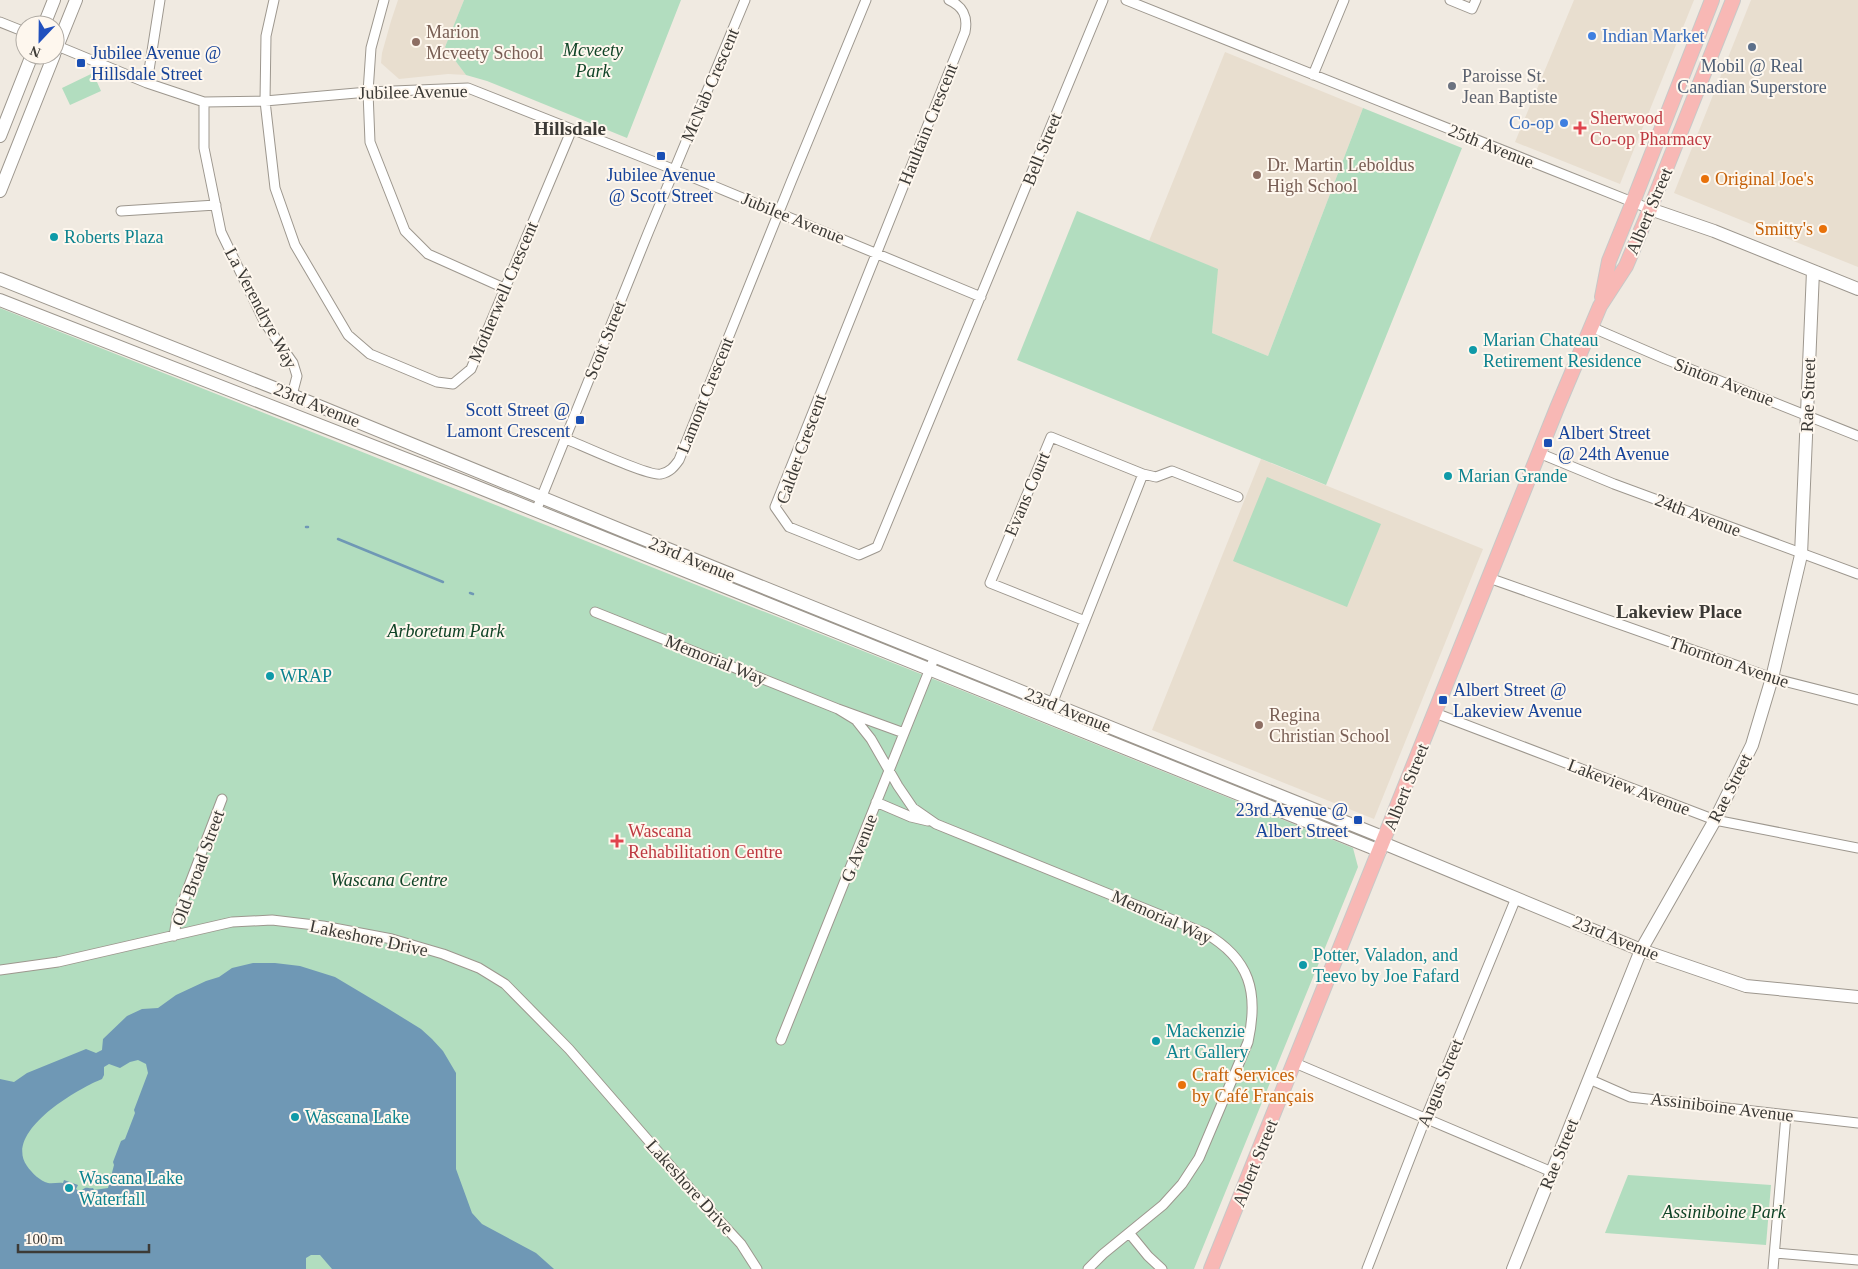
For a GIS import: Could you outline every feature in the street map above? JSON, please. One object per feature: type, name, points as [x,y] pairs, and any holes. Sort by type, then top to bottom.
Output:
[{"type":"main road","points":[[48,15],[54,0]]},
{"type":"main road","points":[[65,26],[76,0]]},
{"type":"main road","name":"Albert Street","points":[[1211,1269],[1539,453],[1592,327],[1600,306],[1609,261],[1634,202],[1712,0]]},
{"type":"main road","name":"Albert Street","points":[[1600,306],[1626,266],[1733,0]]},
{"type":"main road","points":[[0,136],[28,65]]},
{"type":"main road","points":[[0,191],[49,65]]},
{"type":"main road","name":"25th Avenue","points":[[1650,209],[1714,231],[1858,289]]},
{"type":"main road","name":"Rae Street","points":[[1513,1269],[1641,950],[1714,820],[1752,745],[1772,678],[1801,554],[1813,271]]},
{"type":"main road","name":"23rd Avenue","points":[[0,279],[292,395],[1052,703],[1383,844],[1641,950],[1746,986],[1858,997]]},
{"type":"main road","name":"23rd Avenue","points":[[0,300],[536,511],[1047,716],[1383,844]]},
{"type":"street","points":[[148,83],[160,0]]},
{"type":"street","points":[[265,101],[266,36],[274,0]]},
{"type":"street","points":[[384,0],[370,48],[368,92],[370,142],[405,232],[428,254],[504,288]]},
{"type":"street","name":"McNab Crescent","points":[[675,170],[746,0]]},
{"type":"street","points":[[778,212],[866,0]]},
{"type":"street","name":"Haultain Crescent","points":[[876,252],[965,32],[966,15],[960,7],[949,0]]},
{"type":"street","name":"Bell Street","points":[[981,297],[1103,0]]},
{"type":"street","name":"25th Avenue","points":[[1126,0],[1650,209]]},
{"type":"street","points":[[1313,76],[1344,0]]},
{"type":"street","points":[[1450,0],[1472,9],[1476,0]]},
{"type":"street","points":[[0,22],[15,28]]},
{"type":"street","name":"Jubilee Avenue","points":[[65,53],[204,102],[265,101],[368,92],[468,88],[675,170],[981,297]]},
{"type":"street","name":"Motherwell Crescent","points":[[265,101],[275,188],[295,245],[348,335],[370,354],[437,382],[453,384],[471,369],[572,129]]},
{"type":"street","name":"La Verendrye Way","points":[[204,102],[204,148],[221,232],[266,323],[293,363],[297,376],[292,395]]},
{"type":"street","name":"Scott Street","points":[[536,511],[675,170]]},
{"type":"street","points":[[121,211],[216,204]]},
{"type":"street","name":"Lamont Crescent","points":[[566,439],[646,472],[660,475],[673,469],[679,460],[778,212]]},
{"type":"street","name":"Calder Crescent","points":[[876,252],[776,507],[789,527],[859,555],[877,547],[981,297]]},
{"type":"street","name":"Sinton Avenue","points":[[1592,327],[1665,359],[1858,436]]},
{"type":"street","name":"Evans Court","points":[[1085,621],[990,583],[1051,437],[1143,474]]},
{"type":"street","name":"24th Avenue","points":[[1539,453],[1614,484],[1858,574]]},
{"type":"street","points":[[1047,716],[1143,474],[1156,477],[1172,471],[1238,497]]},
{"type":"street","name":"Thornton Avenue","points":[[1489,578],[1772,678],[1858,700]]},
{"type":"street","name":"Memorial Way","points":[[595,612],[838,709],[904,733]]},
{"type":"street","name":"G Avenue","points":[[782,1040],[935,656]]},
{"type":"street","name":"Memorial Way","points":[[838,709],[856,720],[872,738],[889,771],[914,808],[936,824],[1204,933],[1218,940],[1229,950],[1239,960],[1246,972],[1253,998],[1252,1023],[1248,1042],[1199,1158],[1175,1194],[1130,1234],[1103,1254],[1088,1269]]},
{"type":"street","name":"Lakeview Avenue","points":[[1435,713],[1714,820],[1858,848]]},
{"type":"street","name":"Old Broad Street","points":[[174,936],[177,917],[222,799]]},
{"type":"street","points":[[876,802],[911,817],[936,824]]},
{"type":"street","name":"Angus Street","points":[[1367,1269],[1426,1117],[1516,898]]},
{"type":"street","name":"Lakeshore Drive","points":[[0,970],[58,962],[232,922],[272,920],[324,926],[392,939],[443,954],[479,968],[505,984],[569,1048],[693,1192],[741,1244],[756,1269]]},
{"type":"street","points":[[1295,1063],[1552,1172]]},
{"type":"street","name":"Assiniboine Avenue","points":[[1589,1079],[1630,1096],[1858,1123]]},
{"type":"street","points":[[1773,1269],[1786,1115]]},
{"type":"street","points":[[1130,1234],[1148,1256],[1162,1269]]},
{"type":"street","points":[[1775,1253],[1858,1260]]},
{"type":"shaded area","name":"Marion Mcveety School","points":[[398,0],[464,0],[445,47],[466,75],[448,74],[399,79],[381,63],[382,53]]},
{"type":"shaded area","points":[[1574,0],[1694,0],[1620,184],[1515,142]]},
{"type":"shaded area","points":[[1751,0],[1858,0],[1858,267],[1674,193]]},
{"type":"shaded area","name":"Dr. Martin Leboldus High School","points":[[1225,52],[1363,108],[1268,356],[1212,333],[1217,269],[1149,241]]},
{"type":"shaded area","points":[[1261,459],[1483,549],[1374,819],[1152,730]]},
{"type":"green space","name":"Mcveety Park","points":[[464,0],[681,0],[627,138],[487,81],[466,75],[445,47]]},
{"type":"green space","points":[[93,73],[101,91],[70,105],[62,88]]},
{"type":"green space","points":[[1363,108],[1462,148],[1326,485],[1017,360],[1077,211],[1218,269],[1212,333],[1268,356]]},
{"type":"green space","name":"Wascana Centre","points":[[0,308],[1353,848],[1358,867],[1194,1269],[0,1269]]},
{"type":"green space","points":[[1267,477],[1381,524],[1347,607],[1233,561]]},
{"type":"green space","name":"Assiniboine Park","points":[[1628,1175],[1771,1185],[1766,1245],[1605,1233]]},
{"type":"water","name":"Wascana Lake","points":[[253,963],[275,963],[300,966],[335,977],[421,1029],[432,1039],[443,1051],[456,1073],[456,1169],[472,1213],[482,1224],[536,1253],[554,1269],[332,1269],[320,1255],[311,1255],[306,1258],[306,1269],[0,1269],[0,1079],[14,1082],[27,1073],[86,1049],[96,1053],[102,1050],[103,1039],[127,1016],[142,1009],[158,1008],[176,995],[219,977],[232,968]],"holes":[[[138,1060],[146,1064],[148,1073],[125,1139],[121,1141],[113,1162],[114,1165],[108,1188],[94,1190],[93,1188],[86,1188],[79,1191],[76,1189],[78,1185],[64,1180],[63,1183],[48,1183],[34,1174],[27,1166],[22,1153],[25,1139],[46,1114],[76,1092],[102,1079],[104,1067],[109,1064],[120,1068]]]},
{"type":"waterway","points":[[338,539],[443,582]]},
{"type":"place","name":"Indian Market","points":[[1592,36]]},
{"type":"place","name":"Marion Mcveety School","points":[[416,42]]},
{"type":"place","name":"Mobil @ Real Canadian Superstore","points":[[1752,47]]},
{"type":"place","name":"Jubilee Avenue @ Hillsdale Street","points":[[81,63]]},
{"type":"place","name":"Paroisse St. Jean Baptiste","points":[[1452,86]]},
{"type":"place","name":"Co-op","points":[[1564,123]]},
{"type":"place","name":"Sherwood Co-op Pharmacy","points":[[1580,128]]},
{"type":"place","name":"Jubilee Avenue @ Scott Street","points":[[661,156]]},
{"type":"place","name":"Dr. Martin Leboldus High School","points":[[1257,175]]},
{"type":"place","name":"Original Joe's","points":[[1705,179]]},
{"type":"place","name":"Smitty's","points":[[1823,229]]},
{"type":"place","name":"Roberts Plaza","points":[[54,237]]},
{"type":"place","name":"Marian Chateau Retirement Residence","points":[[1473,350]]},
{"type":"place","name":"Scott Street @ Lamont Crescent","points":[[580,420]]},
{"type":"place","name":"Albert Street @ 24th Avenue","points":[[1548,443]]},
{"type":"place","name":"Marian Grande","points":[[1448,476]]},
{"type":"place","name":"WRAP","points":[[270,676]]},
{"type":"place","name":"Albert Street @ Lakeview Avenue","points":[[1443,700]]},
{"type":"place","name":"Regina Christian School","points":[[1259,725]]},
{"type":"place","name":"23rd Avenue @ Albert Street","points":[[1358,820]]},
{"type":"place","name":"Wascana Rehabilitation Centre","points":[[617,841]]},
{"type":"place","name":"Potter, Valadon, and Teevo by Joe Fafard","points":[[1303,965]]},
{"type":"place","name":"Mackenzie Art Gallery","points":[[1156,1041]]},
{"type":"place","name":"Craft Services by Café Français","points":[[1182,1085]]},
{"type":"place","name":"Wascana Lake","points":[[295,1117]]},
{"type":"place","name":"Wascana Lake Waterfall","points":[[69,1188]]},
{"type":"district","name":"Hillsdale","points":[[570,128]]},
{"type":"district","name":"Lakeview Place","points":[[1679,611]]},
{"type":"park label","name":"Arboretum Park","points":[[446,631]]}]
